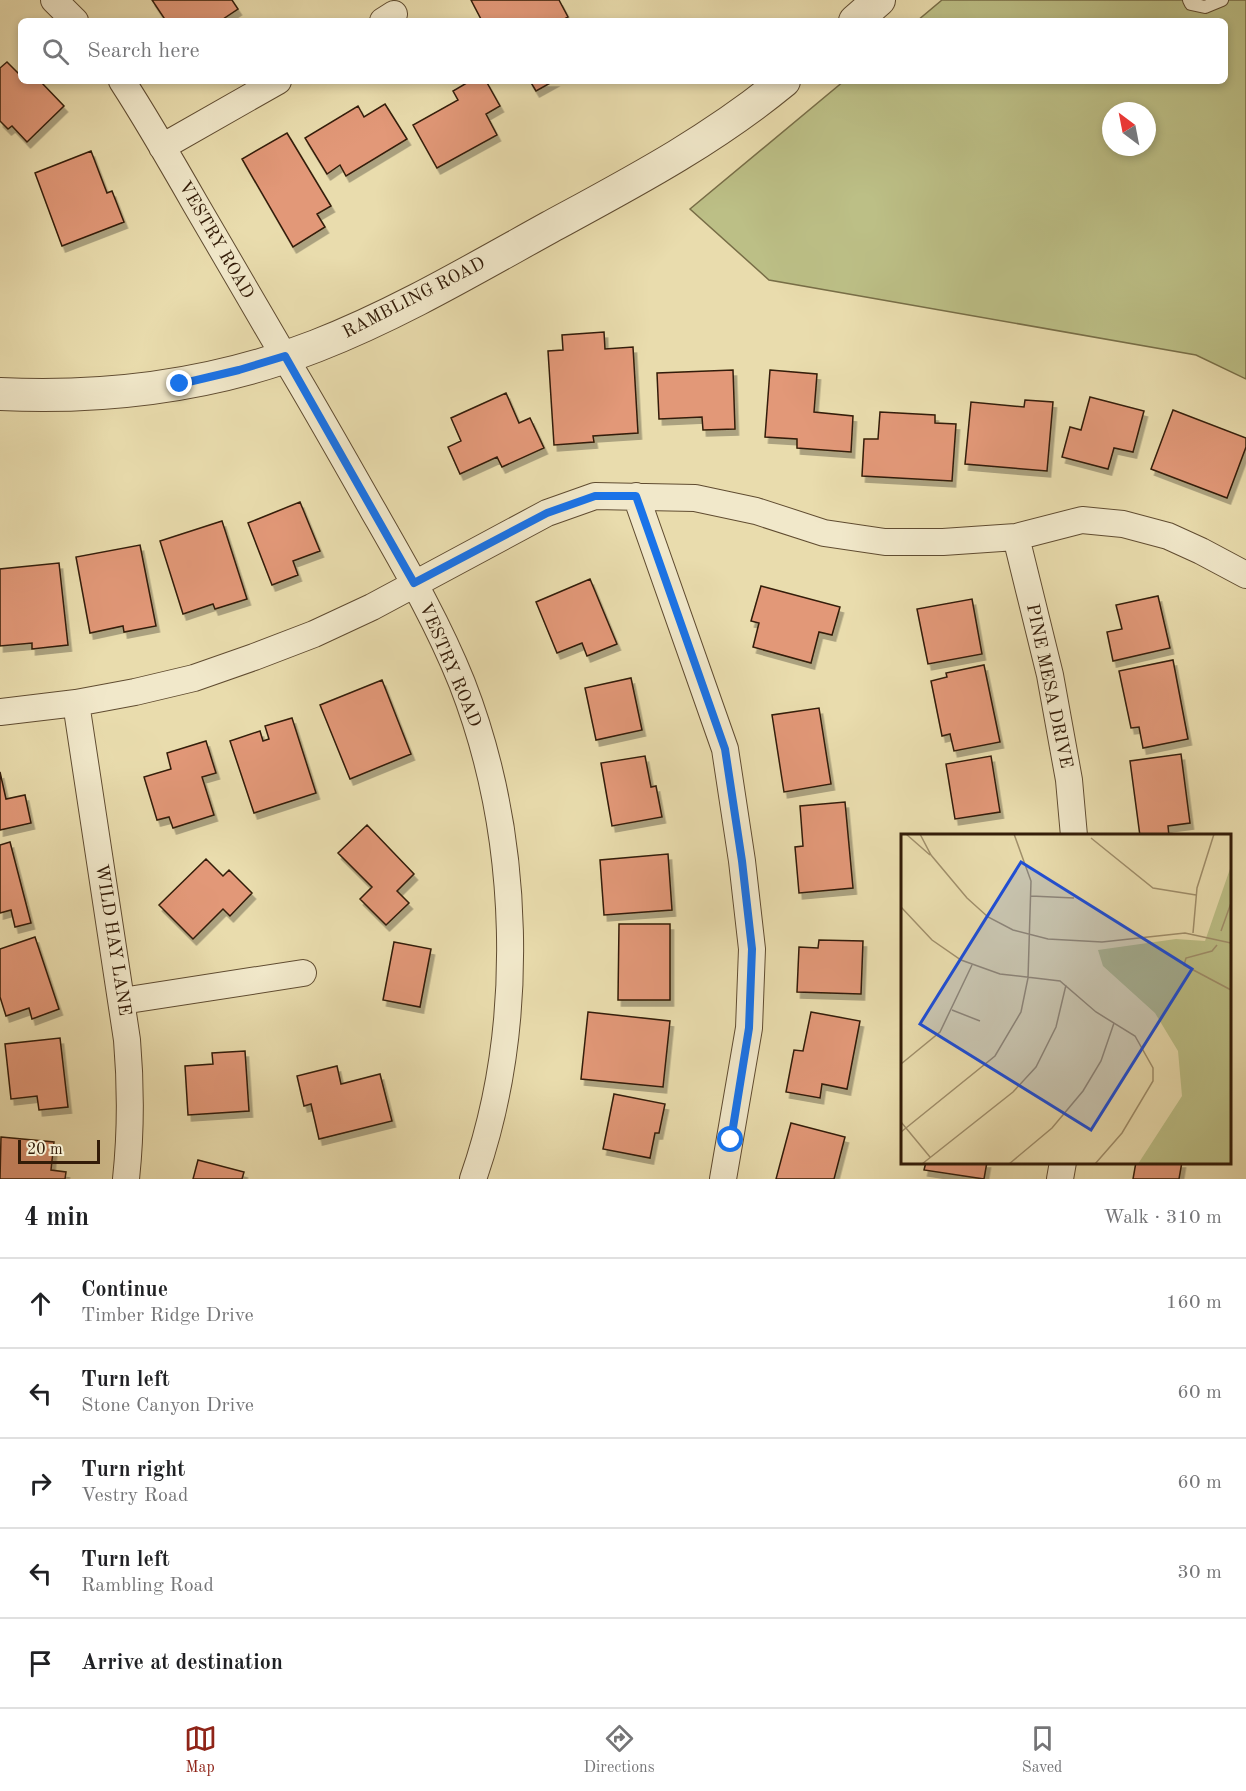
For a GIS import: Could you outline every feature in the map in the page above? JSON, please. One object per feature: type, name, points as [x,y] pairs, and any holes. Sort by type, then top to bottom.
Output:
[{"type":"street","points":[[54,0],[72,18]]},
{"type":"street","points":[[858,18],[879,0]]},
{"type":"street","name":"VESTRY ROAD","points":[[124,84],[285,356],[414,583],[440,633],[480,735],[503,843],[508,903],[509,968],[505,1035],[494,1103],[473,1179]]},
{"type":"street","points":[[162,147],[273,84]]},
{"type":"street","name":"RAMBLING ROAD","points":[[0,394],[121,391],[180,384],[239,370],[315,346],[398,309],[630,184],[686,152],[732,121],[780,84]]},
{"type":"street","points":[[0,712],[76,703],[194,678],[254,657],[314,634],[372,607],[547,513],[595,496],[695,498],[756,511],[824,533],[885,542],[943,542],[1016,537],[1082,520],[1123,524],[1168,536],[1202,550],[1246,575]]},
{"type":"street","points":[[636,496],[725,749],[742,861],[752,949],[749,1028],[723,1179]]},
{"type":"street","name":"PINE MESA DRIVE","points":[[1016,537],[1050,675],[1070,780],[1074,834]]},
{"type":"street","name":"WILD HAY LANE","points":[[76,703],[123,1001],[131,1079],[126,1179]]},
{"type":"street","points":[[123,1001],[303,973]]},
{"type":"street","points":[[1060,1179],[1063,1164]]},
{"type":"lane","points":[[1189,0],[1191,4],[1205,7],[1222,0]]},
{"type":"green space","points":[[942,0],[1246,0],[1246,379],[1196,355],[769,280],[690,209],[840,84],[1228,84],[1228,18],[921,18]]},
{"type":"building","points":[[152,0],[232,0],[238,9],[224,18],[164,18]]},
{"type":"building","points":[[471,0],[559,0],[568,17],[566,18],[480,18]]},
{"type":"building","points":[[7,62],[18,73],[18,84],[43,84],[64,106],[27,142],[12,126],[8,129],[0,121],[0,68]]},
{"type":"building","points":[[465,84],[488,84],[500,106],[486,114],[497,135],[437,168],[413,125],[458,100],[453,91]]},
{"type":"building","points":[[532,84],[549,84],[536,91]]},
{"type":"building","points":[[385,104],[407,139],[346,176],[340,165],[327,174],[305,138],[358,106],[364,117]]},
{"type":"building","points":[[287,133],[331,206],[317,214],[325,227],[293,247],[242,159]]},
{"type":"building","points":[[91,151],[107,193],[112,191],[124,222],[62,246],[35,173]]},
{"type":"building","points":[[604,332],[605,349],[633,347],[638,433],[593,436],[594,442],[554,445],[548,351],[563,350],[562,335]]},
{"type":"building","points":[[733,370],[735,429],[703,430],[702,417],[659,419],[657,373]]},
{"type":"building","points":[[770,370],[817,374],[814,412],[853,416],[851,452],[797,448],[797,439],[765,437]]},
{"type":"building","points":[[506,393],[519,423],[530,418],[544,448],[502,467],[497,457],[460,474],[448,447],[461,441],[451,418]]},
{"type":"building","points":[[1090,397],[1144,411],[1133,452],[1114,448],[1108,469],[1062,457],[1070,427],[1081,430]]},
{"type":"building","points":[[1025,400],[1053,402],[1047,471],[965,464],[971,402],[1024,407]]},
{"type":"building","points":[[1173,410],[1246,438],[1246,447],[1227,498],[1151,469]]},
{"type":"building","points":[[880,412],[935,415],[935,423],[956,424],[952,481],[862,476],[864,439],[878,439]]},
{"type":"building","points":[[300,502],[320,551],[293,561],[298,575],[272,585],[248,523]]},
{"type":"building","points":[[222,521],[247,599],[215,609],[213,604],[183,614],[160,541]]},
{"type":"building","points":[[140,545],[156,626],[124,632],[123,626],[90,633],[76,557]]},
{"type":"building","points":[[59,563],[68,645],[32,649],[32,643],[0,646],[0,569]]},
{"type":"building","points":[[590,579],[617,644],[587,656],[582,643],[557,653],[536,602]]},
{"type":"building","points":[[761,586],[840,607],[832,635],[819,632],[811,663],[753,647],[759,623],[751,621]]},
{"type":"building","points":[[1158,596],[1170,648],[1113,661],[1107,632],[1122,629],[1116,605]]},
{"type":"building","points":[[972,599],[982,654],[928,664],[917,609]]},
{"type":"building","points":[[1173,660],[1188,739],[1143,748],[1139,727],[1131,728],[1119,671]]},
{"type":"building","points":[[984,665],[1000,742],[954,751],[950,734],[942,736],[931,681],[947,677],[946,673]]},
{"type":"building","points":[[631,678],[642,730],[596,740],[585,688]]},
{"type":"building","points":[[382,680],[411,754],[350,779],[320,705]]},
{"type":"building","points":[[819,708],[831,784],[784,792],[772,715]]},
{"type":"building","points":[[292,718],[316,793],[254,813],[230,741],[260,731],[263,741],[269,739],[265,726]]},
{"type":"building","points":[[206,741],[216,773],[202,777],[214,815],[173,828],[169,817],[157,820],[144,777],[171,769],[167,753]]},
{"type":"building","points":[[1181,754],[1190,823],[1168,826],[1169,834],[1140,834],[1130,761]]},
{"type":"building","points":[[645,756],[651,787],[656,786],[662,817],[612,826],[601,763]]},
{"type":"building","points":[[991,756],[1000,812],[955,819],[946,764]]},
{"type":"building","points":[[0,772],[6,799],[25,795],[31,823],[0,830]]},
{"type":"building","points":[[845,802],[853,888],[799,893],[795,847],[803,846],[800,806]]},
{"type":"building","points":[[367,825],[414,874],[397,891],[409,903],[386,925],[360,899],[372,887],[338,853]]},
{"type":"building","points":[[10,842],[31,923],[15,927],[11,910],[0,913],[0,845]]},
{"type":"building","points":[[668,854],[672,910],[604,915],[600,860]]},
{"type":"building","points":[[206,859],[223,876],[229,870],[252,893],[230,916],[223,909],[193,939],[159,905]]},
{"type":"building","points":[[619,924],[670,924],[670,1000],[618,1000]]},
{"type":"building","points":[[35,937],[59,1009],[32,1019],[29,1008],[6,1016],[0,997],[0,949]]},
{"type":"building","points":[[819,940],[863,941],[861,994],[797,992],[799,947],[818,948]]},
{"type":"building","points":[[394,942],[431,949],[420,1007],[383,1000]]},
{"type":"building","points":[[588,1012],[670,1021],[663,1087],[581,1079]]},
{"type":"building","points":[[811,1012],[860,1021],[847,1089],[822,1084],[820,1098],[786,1092],[794,1050],[803,1051]]},
{"type":"building","points":[[60,1038],[68,1107],[39,1110],[37,1096],[11,1099],[5,1044]]},
{"type":"building","points":[[245,1051],[249,1111],[188,1115],[185,1066],[213,1064],[212,1053]]},
{"type":"building","points":[[337,1066],[341,1084],[380,1074],[392,1121],[319,1139],[311,1104],[304,1106],[297,1076]]},
{"type":"building","points":[[614,1094],[665,1104],[659,1133],[655,1133],[650,1158],[603,1149]]},
{"type":"building","points":[[791,1123],[845,1137],[834,1179],[776,1179]]},
{"type":"building","points":[[1,1137],[54,1142],[51,1170],[66,1172],[65,1179],[0,1179]]},
{"type":"building","points":[[198,1160],[244,1172],[242,1179],[193,1179]]},
{"type":"building","points":[[926,1164],[987,1164],[984,1179],[924,1170]]},
{"type":"building","points":[[1136,1164],[1182,1164],[1179,1179],[1133,1179]]},
{"type":"route","points":[[180,384],[285,356],[414,583],[547,513],[595,496],[636,496],[725,749],[742,861],[752,949],[749,1028],[731,1140]]}]
